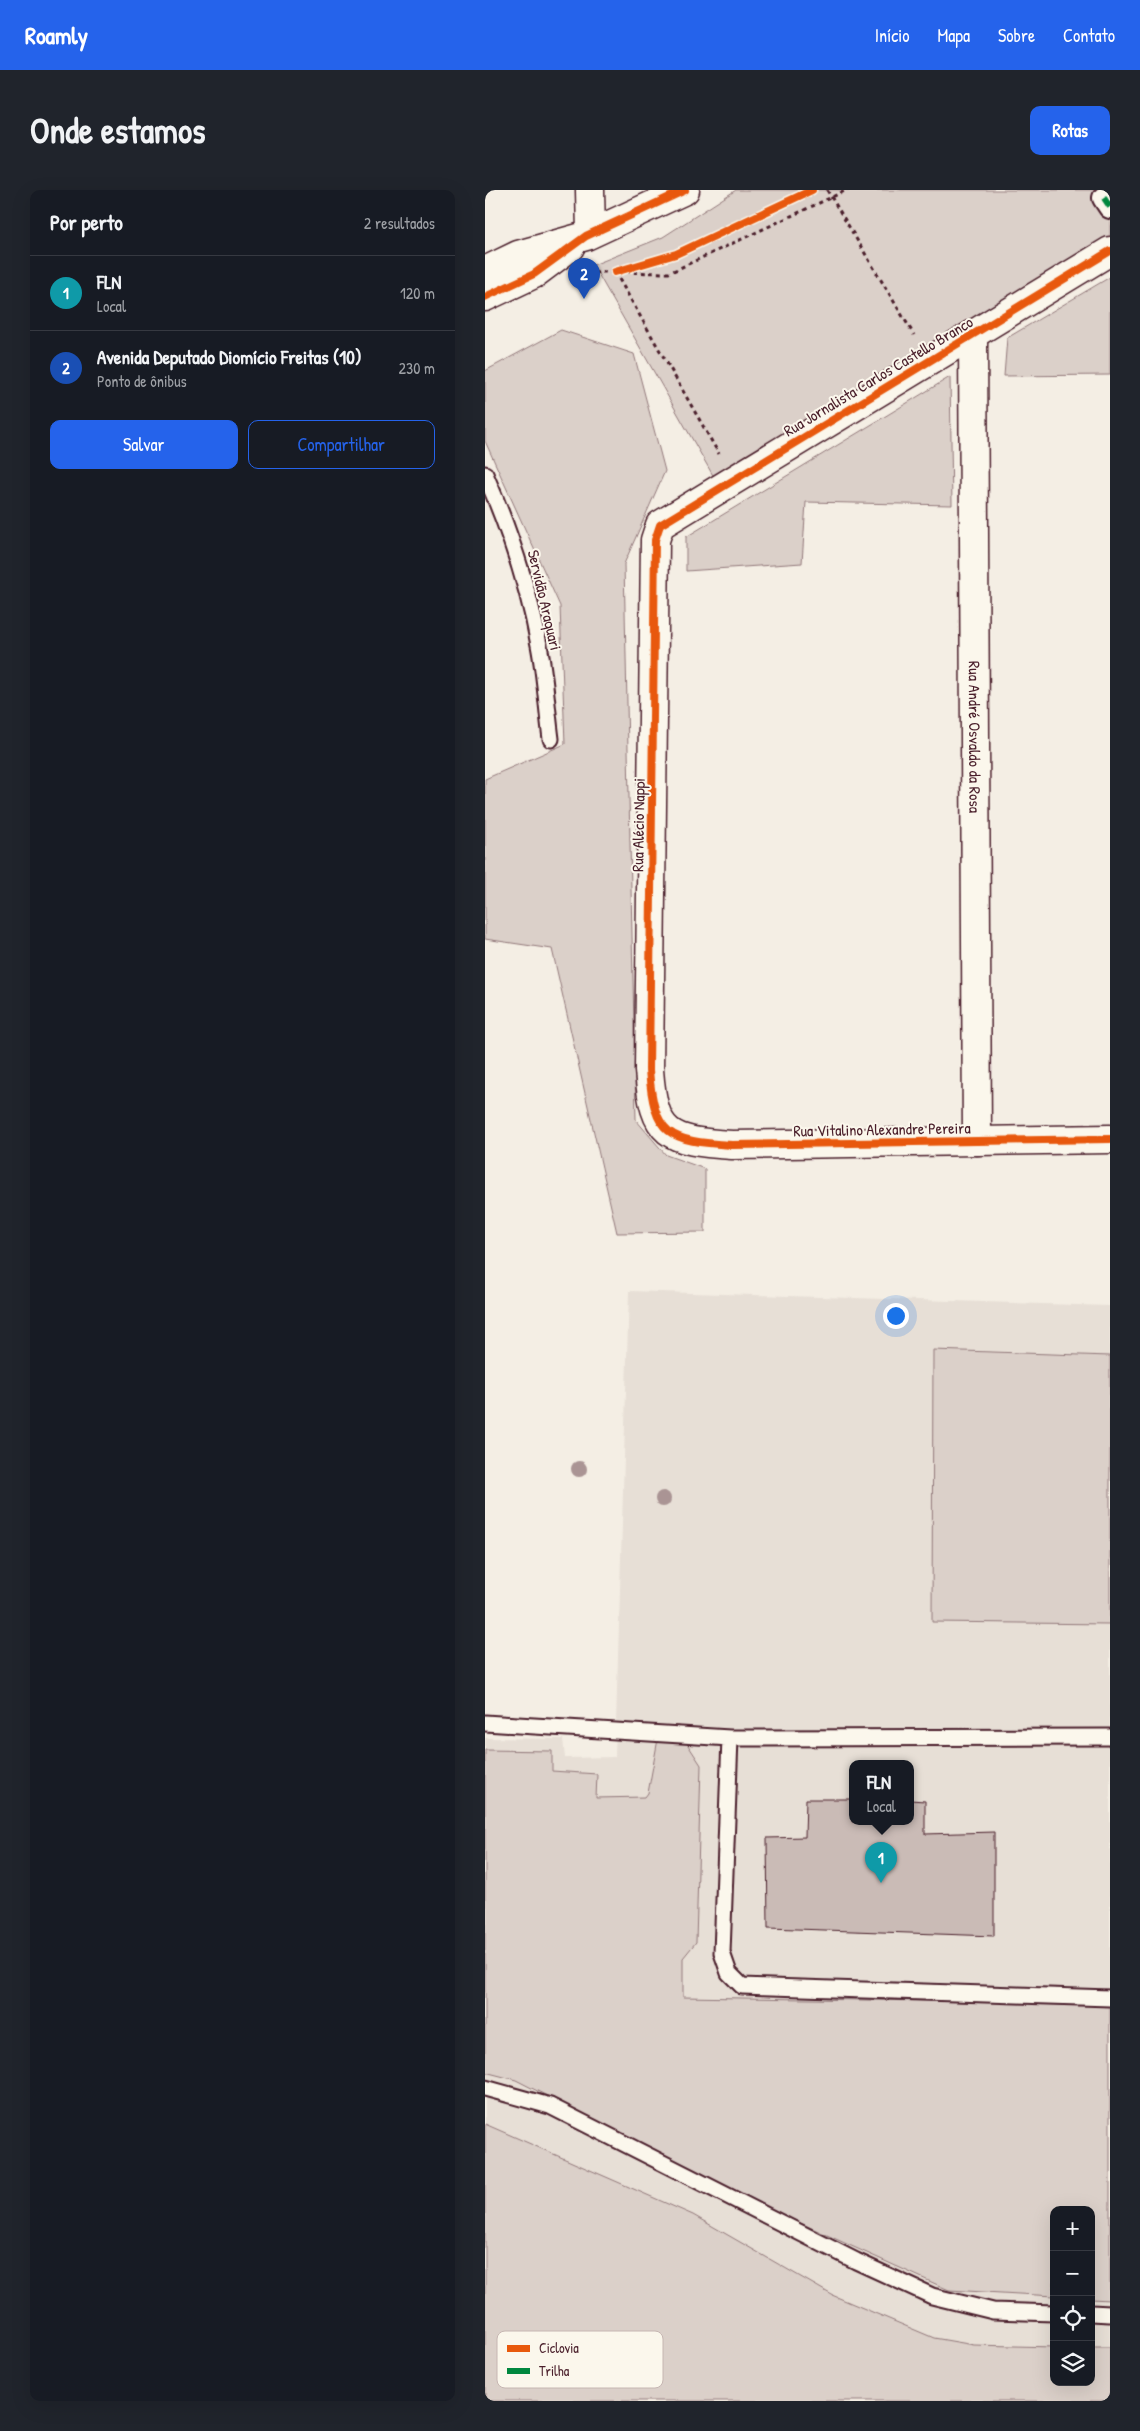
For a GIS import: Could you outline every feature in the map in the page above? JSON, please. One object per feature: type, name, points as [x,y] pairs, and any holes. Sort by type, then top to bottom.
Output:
[{"type":"street","points":[[588,234],[590,190]]},
{"type":"street","points":[[485,271],[518,256],[588,234],[685,190]]},
{"type":"street","points":[[485,297],[533,274],[588,234]]},
{"type":"street","name":"Rua Jornalista Carlos Castello Branco","points":[[661,525],[1110,251]]},
{"type":"street","name":"Rua André Osvaldo da Rosa","points":[[973,335],[977,1141]]},
{"type":"street","name":"Rua Alécio Nappi","points":[[660,1124],[651,1096],[649,1070],[655,540],[661,525]]},
{"type":"street","name":"Rua Vitalino Alexandre Pereira","points":[[660,1124],[675,1136],[700,1143],[732,1145],[1110,1139]]},
{"type":"lane","name":"Servidão Araquari","points":[[485,474],[517,556],[528,595],[539,645],[551,739]]},
{"type":"lane","points":[[485,1723],[730,1738],[1110,1736]]},
{"type":"lane","points":[[730,1738],[722,1953],[729,1973],[742,1986],[1110,1998]]},
{"type":"lane","points":[[485,2088],[550,2106],[855,2261],[932,2296],[993,2311],[1050,2313]]},
{"type":"lane","points":[[1095,2313],[1110,2314]]},
{"type":"path","points":[[827,190],[916,339]]},
{"type":"path","points":[[572,286],[598,272],[669,273],[847,190]]},
{"type":"path","points":[[615,272],[641,264]]},
{"type":"path","points":[[615,272],[721,458]]},
{"type":"shaded area","points":[[736,190],[1110,190],[1110,237],[715,479],[593,265],[663,237]]},
{"type":"shaded area","points":[[1110,277],[1110,375],[1004,376],[1007,338]]},
{"type":"shaded area","points":[[561,330],[634,354],[665,471],[624,564],[636,1120],[666,1155],[705,1169],[705,1232],[617,1233],[552,949],[485,939],[485,779],[565,744],[560,606],[485,441],[485,371]]},
{"type":"shaded area","points":[[950,377],[952,505],[806,502],[802,563],[686,571],[686,537]]},
{"type":"shaded area","points":[[629,1291],[1110,1306],[1110,2401],[485,2401],[485,1738],[563,1739],[565,1758],[615,1757]]},
{"type":"shaded area","points":[[933,1350],[1110,1356],[1110,1624],[932,1622]]},
{"type":"shaded area","points":[[658,1739],[686,1742],[701,1765],[696,1942],[683,1958],[683,1997],[1110,2004],[1110,2300],[1095,2299],[1095,2206],[1050,2206],[1050,2296],[949,2290],[756,2203],[516,2080],[485,2072],[485,1750],[552,1751],[552,1771],[597,1774],[596,1798],[645,1797],[648,1793]]},
{"type":"shaded area","points":[[485,2124],[693,2215],[832,2295],[934,2338],[974,2345],[1050,2347],[1050,2386],[1095,2386],[1095,2347],[1110,2347],[1110,2401],[485,2401]]},
{"type":"building","points":[[806,1799],[849,1799],[849,1825],[914,1825],[914,1800],[925,1801],[925,1834],[994,1832],[994,1936],[768,1928],[767,1838],[805,1837]]},
{"type":"marked path","points":[[1104,198],[1110,207]]},
{"type":"cycle path","points":[[485,297],[534,274],[586,236],[685,190]]},
{"type":"cycle path","points":[[615,272],[676,254],[812,190]]},
{"type":"cycle path","points":[[1110,251],[660,525],[655,540],[649,1070],[651,1092],[655,1109],[661,1122],[668,1131],[693,1141],[732,1145],[1110,1139]]},
{"type":"place","name":"Avenida Deputado Diomício Freitas (10)","points":[[584,299]]},
{"type":"place","name":"FLN","points":[[881,1883]]}]
